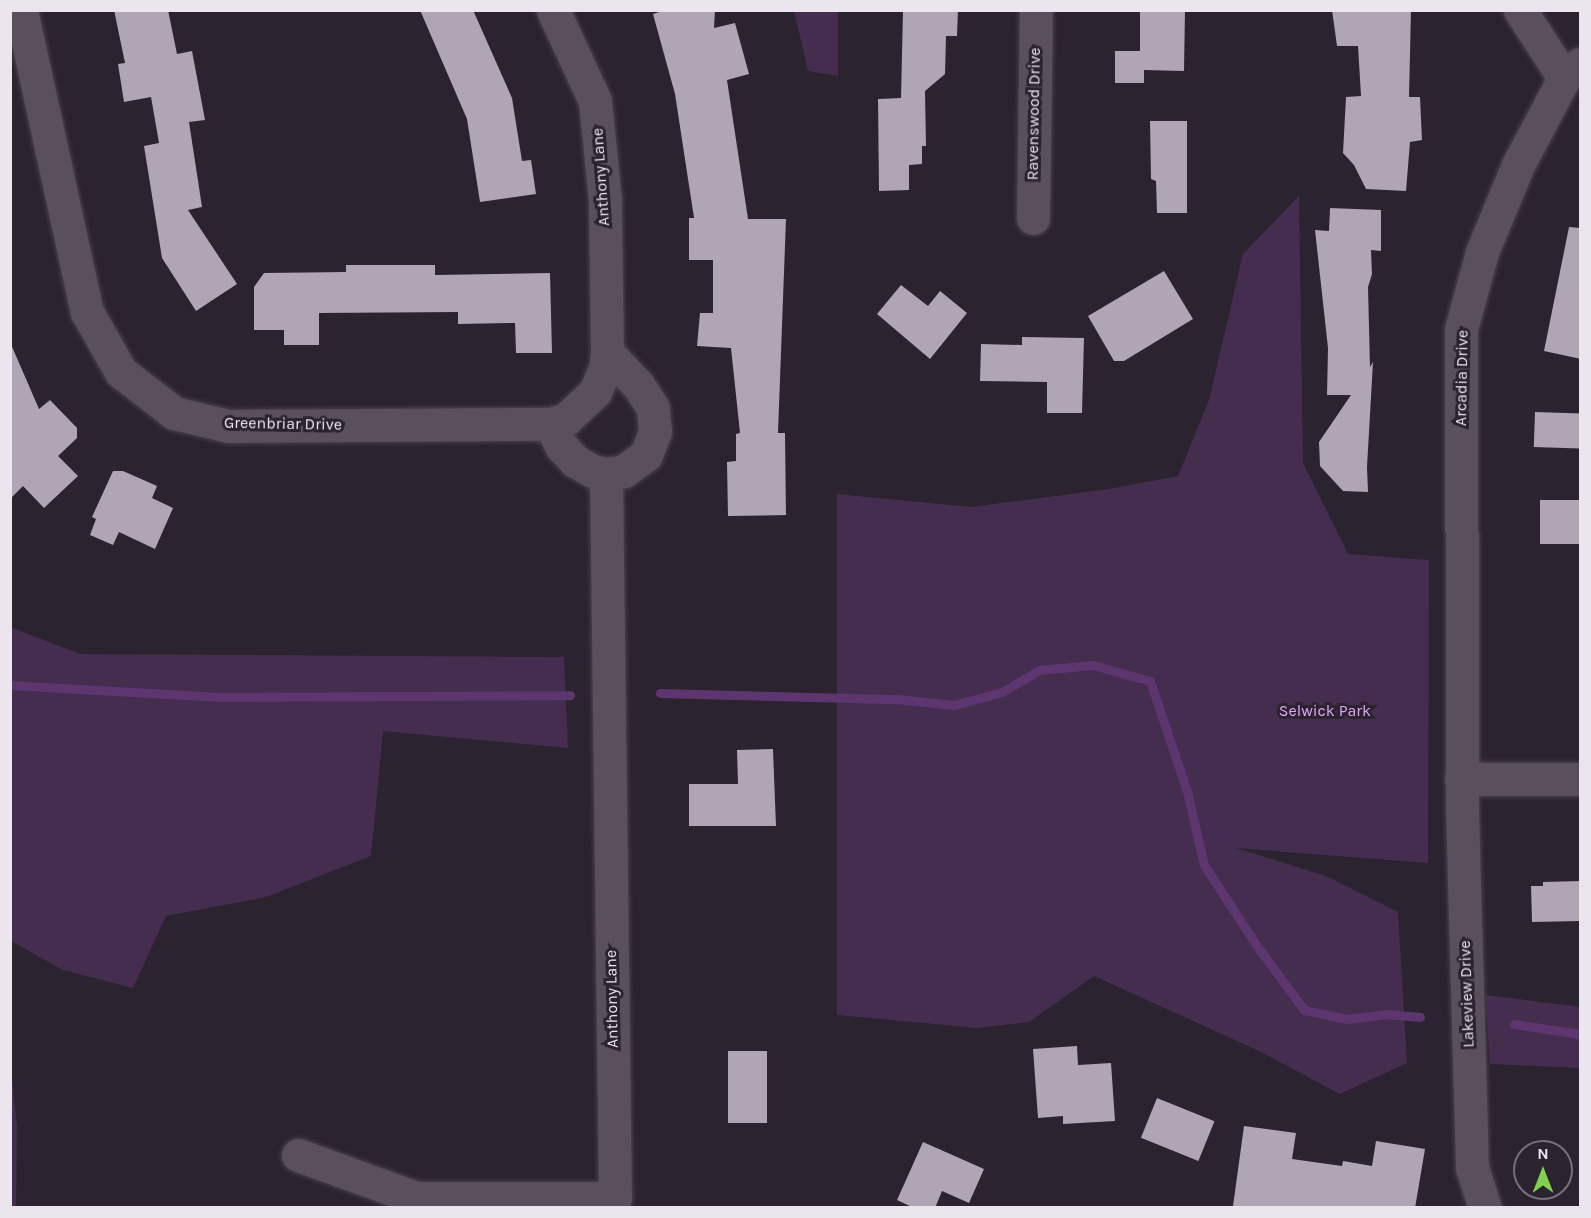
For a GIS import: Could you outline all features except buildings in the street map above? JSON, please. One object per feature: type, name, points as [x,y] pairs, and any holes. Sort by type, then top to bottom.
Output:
[{"type":"street","name":"Greenbriar Drive","points":[[21,10],[87,312],[121,372],[174,413],[228,426],[550,424]]},
{"type":"street","name":"Anthony Lane","points":[[550,424],[566,418],[595,392],[605,369],[607,352],[605,200],[595,101],[553,10]]},
{"type":"street","name":"Ravenswood Drive","points":[[1033,218],[1036,10]]},
{"type":"street","name":"Arcadia Drive","points":[[1461,779],[1461,329],[1482,252],[1518,165],[1572,71],[1520,10]]},
{"type":"street","points":[[550,424],[561,446],[575,461],[592,471],[606,474],[624,471],[646,455],[655,432],[653,408],[638,385],[607,352]]},
{"type":"street","name":"Anthony Lane","points":[[298,1155],[416,1198],[615,1198],[606,474]]},
{"type":"street","points":[[1461,779],[1581,779]]},
{"type":"street","name":"Lakeview Drive","points":[[1461,779],[1472,1168],[1485,1208]]},
{"type":"green space","points":[[794,11],[838,11],[838,76],[808,71]]},
{"type":"green space","name":"Selwick Park","points":[[1299,196],[1303,463],[1348,554],[1429,560],[1428,863],[1236,848],[1326,876],[1398,912],[1407,1063],[1340,1094],[1259,1051],[1094,976],[1029,1022],[977,1028],[837,1015],[837,494],[971,507],[1109,489],[1178,476],[1209,400],[1243,254]]},
{"type":"green space","points":[[10,627],[80,654],[564,657],[568,748],[383,731],[371,856],[266,897],[166,916],[133,988],[63,970],[11,941]]},
{"type":"green space","points":[[1486,995],[1580,1007],[1580,1068],[1490,1064]]},
{"type":"green space","points":[[10,1059],[17,1126],[16,1208],[10,1207]]},
{"type":"waterway","points":[[660,693],[897,699],[954,705],[1002,692],[1039,670],[1093,665],[1150,681],[1187,791],[1204,865],[1257,946],[1304,1010],[1347,1019],[1386,1014],[1420,1017]]},
{"type":"waterway","points":[[10,685],[220,697],[570,695]]},
{"type":"waterway","points":[[1514,1024],[1580,1034]]}]
